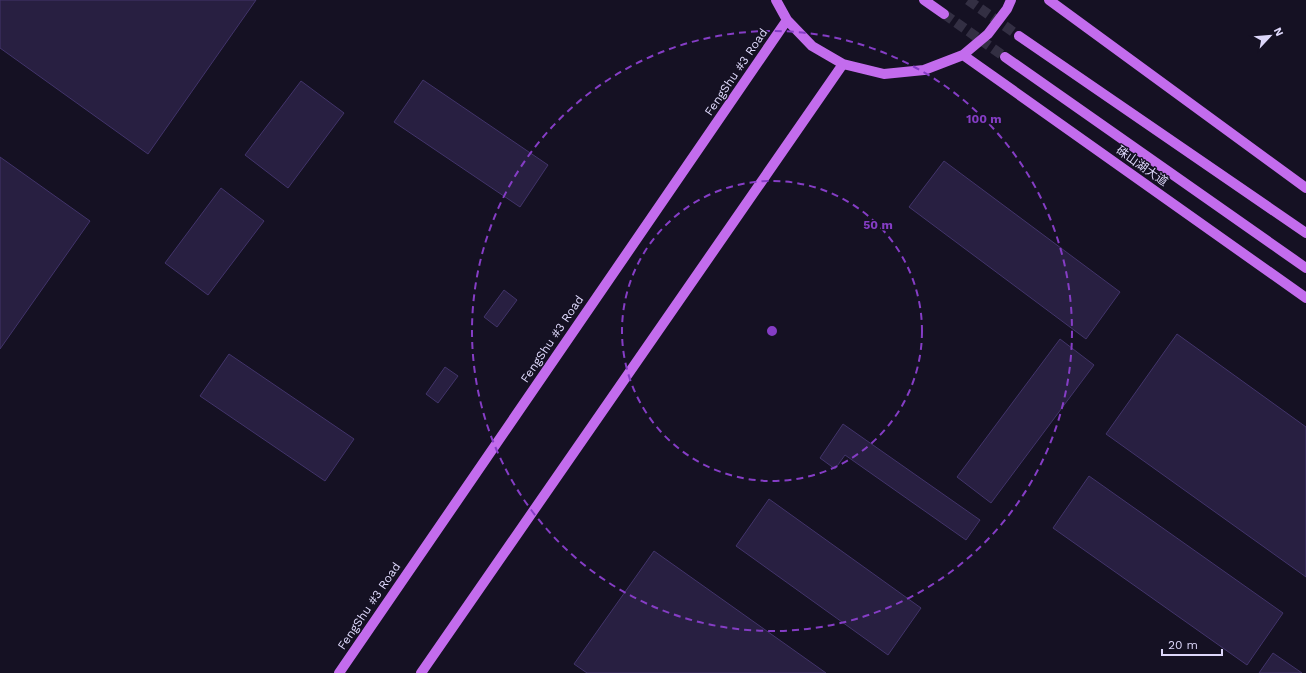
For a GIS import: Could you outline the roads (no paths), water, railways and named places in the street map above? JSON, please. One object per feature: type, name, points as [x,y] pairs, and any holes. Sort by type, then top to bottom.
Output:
[{"type":"main road","points":[[776,0],[787,20],[812,46],[843,64],[884,74],[924,70],[963,55],[988,34],[1011,0]]},
{"type":"main road","points":[[924,0],[944,14]]},
{"type":"main road","points":[[1049,0],[1306,188]]},
{"type":"main road","name":"FengShu #3 Road","points":[[339,673],[787,20]]},
{"type":"main road","points":[[1020,36],[1306,233]]},
{"type":"main road","name":"硃山湖大道","points":[[963,55],[1306,298]]},
{"type":"main road","points":[[1005,57],[1306,268]]},
{"type":"main road","points":[[421,673],[843,64]]},
{"type":"tunnel","points":[[968,0],[1019,36]]},
{"type":"tunnel","points":[[944,14],[1005,57]]}]
